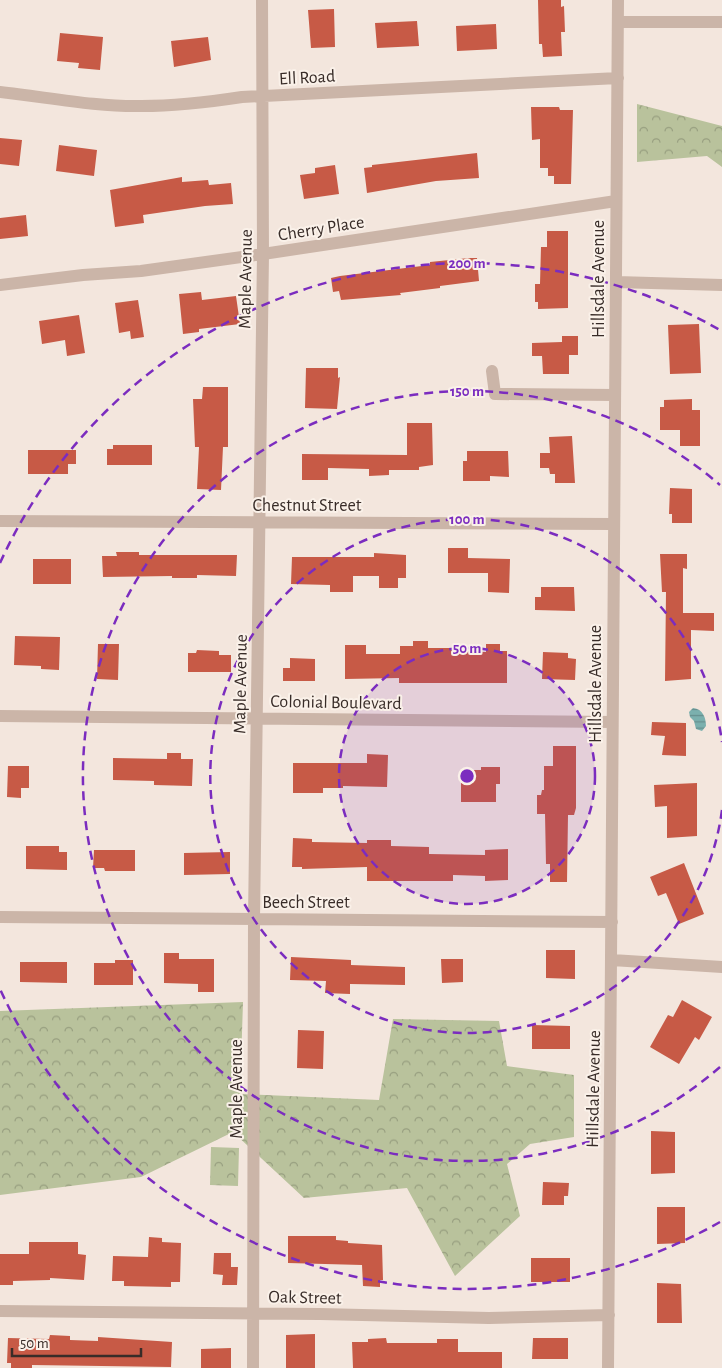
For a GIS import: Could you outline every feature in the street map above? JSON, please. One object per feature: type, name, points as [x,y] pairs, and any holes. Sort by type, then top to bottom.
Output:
[{"type":"street","name":"Maple Avenue","points":[[253,1368],[254,919],[264,254],[262,0]]},
{"type":"street","name":"Hillsdale Avenue","points":[[608,1368],[618,0]]},
{"type":"street","points":[[618,22],[722,22]]},
{"type":"street","name":"Ell Road","points":[[0,92],[95,104],[141,106],[188,105],[263,97],[618,78]]},
{"type":"street","name":"Cherry Place","points":[[0,286],[83,275],[141,271],[616,201]]},
{"type":"street","points":[[616,282],[722,285]]},
{"type":"street","points":[[492,372],[495,394],[615,395]]},
{"type":"street","name":"Chestnut Street","points":[[0,521],[614,524]]},
{"type":"street","name":"Colonial Boulevard","points":[[0,716],[612,722]]},
{"type":"street","name":"Beech Street","points":[[0,917],[612,922]]},
{"type":"street","points":[[612,960],[688,963],[722,967]]},
{"type":"street","name":"Oak Street","points":[[0,1312],[252,1313],[489,1318],[609,1315]]},
{"type":"green space","points":[[637,104],[722,126],[722,167],[707,156],[637,162]]},
{"type":"green space","points":[[243,1002],[240,1094],[379,1100],[393,1019],[499,1021],[507,1066],[574,1075],[574,1137],[530,1144],[507,1164],[520,1216],[455,1276],[407,1188],[304,1198],[233,1132],[141,1177],[0,1195],[0,1011]]},
{"type":"green space","points":[[211,1147],[239,1148],[238,1186],[210,1185]]},
{"type":"water","points":[[693,708],[702,712],[705,717],[706,726],[702,731],[696,729],[694,721],[690,717],[689,712]]},
{"type":"building","points":[[538,0],[561,0],[561,7],[564,6],[565,32],[561,32],[562,56],[543,57],[542,44],[539,44]]},
{"type":"building","points":[[334,9],[335,47],[311,48],[308,10]]},
{"type":"building","points":[[417,21],[419,46],[377,48],[375,23]]},
{"type":"building","points":[[496,24],[497,49],[457,51],[456,26]]},
{"type":"building","points":[[60,33],[103,37],[100,70],[78,68],[79,63],[57,61]]},
{"type":"building","points":[[208,37],[211,60],[174,67],[171,41]]},
{"type":"building","points":[[531,107],[559,107],[560,110],[573,110],[571,184],[554,184],[554,176],[548,176],[548,168],[540,168],[540,139],[532,140]]},
{"type":"building","points":[[0,138],[22,140],[19,166],[0,164]]},
{"type":"building","points":[[59,145],[97,150],[94,176],[56,171]]},
{"type":"building","points":[[477,153],[479,178],[436,181],[367,193],[364,168],[372,167],[372,165]]},
{"type":"building","points":[[335,165],[339,194],[304,199],[300,175],[315,173],[315,168]]},
{"type":"building","points":[[182,177],[182,182],[208,180],[209,185],[231,183],[233,204],[143,215],[144,223],[115,227],[110,190]]},
{"type":"building","points":[[26,215],[28,236],[0,239],[0,218]]},
{"type":"building","points":[[547,231],[568,231],[568,308],[538,309],[538,302],[535,302],[535,284],[540,284],[541,247],[547,247]]},
{"type":"building","points":[[477,258],[479,281],[400,293],[401,295],[341,300],[339,291],[333,292],[331,278],[430,265],[430,262]]},
{"type":"building","points":[[201,292],[202,300],[236,296],[240,324],[199,329],[199,332],[183,334],[179,294]]},
{"type":"building","points":[[138,300],[144,337],[131,339],[130,331],[119,333],[115,303]]},
{"type":"building","points":[[79,315],[85,353],[67,356],[65,340],[42,344],[39,321]]},
{"type":"building","points":[[699,324],[701,373],[670,374],[668,325]]},
{"type":"building","points":[[562,336],[578,336],[578,355],[569,355],[569,374],[543,374],[542,356],[532,356],[532,343],[562,342]]},
{"type":"building","points":[[306,368],[338,368],[338,378],[340,377],[337,409],[305,408]]},
{"type":"building","points":[[203,387],[228,387],[228,447],[223,447],[221,490],[197,489],[199,447],[195,447],[193,399],[202,399]]},
{"type":"building","points":[[692,399],[692,410],[700,410],[700,446],[680,446],[680,430],[660,430],[660,407],[664,407],[664,400]]},
{"type":"building","points":[[407,423],[432,423],[433,465],[419,467],[419,470],[389,470],[389,475],[369,476],[369,469],[328,468],[328,480],[302,480],[302,454],[407,455]]},
{"type":"building","points":[[572,436],[575,483],[555,483],[555,474],[550,474],[549,468],[540,468],[540,453],[550,453],[549,437]]},
{"type":"building","points":[[113,445],[152,445],[152,465],[107,465],[107,449],[113,449]]},
{"type":"building","points":[[28,450],[76,450],[76,464],[68,464],[68,474],[28,474]]},
{"type":"building","points":[[467,451],[508,451],[509,477],[490,476],[490,481],[463,481],[463,461],[467,461]]},
{"type":"building","points":[[670,488],[692,489],[692,523],[672,523],[672,514],[669,514]]},
{"type":"building","points":[[448,548],[468,548],[468,558],[510,559],[509,593],[488,592],[488,573],[448,573]]},
{"type":"building","points":[[116,552],[139,552],[139,555],[237,555],[236,576],[197,575],[197,578],[172,578],[172,576],[103,577],[102,556],[117,556]]},
{"type":"building","points":[[374,553],[406,555],[406,578],[398,578],[398,588],[379,588],[379,576],[353,576],[353,592],[330,592],[330,585],[291,584],[292,557],[374,557]]},
{"type":"building","points":[[660,554],[687,554],[687,569],[683,568],[683,613],[714,613],[714,631],[691,630],[691,679],[665,681],[666,592],[662,592]]},
{"type":"building","points":[[33,559],[71,559],[71,584],[33,584]]},
{"type":"building","points":[[541,587],[574,587],[575,611],[535,610],[535,597],[541,597]]},
{"type":"building","points":[[15,636],[60,637],[59,670],[41,669],[41,666],[14,665]]},
{"type":"building","points":[[413,641],[428,641],[428,648],[453,648],[454,651],[486,652],[486,644],[500,644],[500,651],[507,651],[507,683],[399,683],[399,678],[345,679],[345,645],[366,645],[366,654],[400,654],[400,646],[413,646]]},
{"type":"building","points":[[98,644],[119,644],[118,680],[97,679]]},
{"type":"building","points":[[197,650],[219,651],[219,655],[231,655],[231,672],[188,672],[188,653],[196,653]]},
{"type":"building","points":[[543,652],[568,653],[568,658],[576,659],[575,680],[542,679]]},
{"type":"building","points":[[290,658],[315,659],[315,681],[283,681],[283,668],[290,668]]},
{"type":"building","points":[[652,722],[686,723],[686,756],[662,755],[665,736],[651,735]]},
{"type":"building","points":[[553,746],[576,746],[576,808],[574,815],[568,815],[567,882],[550,882],[550,864],[546,864],[545,814],[537,814],[537,795],[541,795],[542,790],[544,790],[544,766],[553,766]]},
{"type":"building","points":[[167,753],[181,753],[181,759],[193,759],[192,786],[154,785],[154,781],[113,780],[113,758],[167,759]]},
{"type":"building","points":[[367,754],[388,755],[387,787],[343,786],[343,788],[323,788],[323,793],[293,793],[293,763],[367,763]]},
{"type":"building","points":[[8,766],[29,766],[29,788],[21,788],[21,798],[7,797]]},
{"type":"building","points":[[481,767],[500,767],[500,784],[496,784],[496,802],[461,802],[461,770],[481,770]]},
{"type":"building","points":[[697,783],[697,836],[667,838],[667,806],[655,807],[654,785]]},
{"type":"building","points":[[293,838],[312,839],[312,842],[367,843],[367,840],[391,840],[391,846],[429,847],[429,854],[485,855],[485,850],[508,849],[508,880],[485,881],[485,876],[453,875],[453,881],[367,881],[367,867],[302,869],[302,867],[292,867]]},
{"type":"building","points":[[26,846],[59,846],[59,852],[67,852],[67,870],[26,869]]},
{"type":"building","points":[[94,850],[135,850],[135,871],[105,871],[104,868],[93,868]]},
{"type":"building","points":[[230,852],[230,874],[184,875],[184,853]]},
{"type":"building","points":[[684,863],[704,914],[679,924],[666,893],[658,896],[650,877]]},
{"type":"building","points":[[546,950],[575,950],[575,979],[546,978]]},
{"type":"building","points":[[164,953],[179,953],[179,959],[214,959],[214,992],[198,992],[198,984],[164,983]]},
{"type":"building","points":[[291,957],[351,960],[351,965],[405,967],[405,985],[350,984],[350,994],[325,993],[326,981],[290,980]]},
{"type":"building","points":[[441,959],[463,959],[463,982],[442,983]]},
{"type":"building","points":[[115,960],[133,960],[133,985],[94,985],[94,963],[115,963]]},
{"type":"building","points":[[20,962],[67,962],[67,983],[20,982]]},
{"type":"building","points":[[682,1000],[712,1017],[699,1040],[695,1037],[679,1064],[650,1047],[668,1015],[673,1017]]},
{"type":"building","points":[[532,1025],[570,1026],[570,1049],[532,1049]]},
{"type":"building","points":[[298,1030],[324,1031],[323,1069],[297,1068]]},
{"type":"building","points":[[651,1131],[675,1132],[675,1173],[651,1174]]},
{"type":"building","points":[[543,1182],[569,1183],[568,1196],[564,1196],[564,1205],[542,1205]]},
{"type":"building","points":[[657,1207],[685,1207],[685,1243],[657,1244]]},
{"type":"building","points":[[288,1236],[336,1236],[336,1240],[348,1241],[348,1243],[382,1245],[383,1280],[380,1280],[380,1287],[363,1286],[362,1265],[288,1263]]},
{"type":"building","points":[[149,1237],[162,1238],[162,1242],[181,1243],[180,1282],[171,1282],[171,1287],[124,1286],[124,1281],[112,1281],[113,1256],[148,1257]]},
{"type":"building","points":[[29,1242],[78,1242],[78,1254],[86,1255],[84,1280],[50,1278],[50,1280],[13,1281],[13,1285],[0,1285],[0,1254],[29,1254]]},
{"type":"building","points":[[214,1253],[231,1253],[231,1267],[238,1267],[237,1285],[222,1285],[223,1275],[213,1274]]},
{"type":"building","points":[[531,1258],[570,1258],[570,1282],[531,1282]]},
{"type":"building","points":[[657,1283],[681,1284],[682,1323],[657,1323]]},
{"type":"building","points":[[315,1334],[315,1368],[286,1368],[286,1335]]},
{"type":"building","points":[[50,1335],[70,1336],[70,1340],[98,1341],[98,1337],[172,1342],[171,1367],[32,1365],[32,1368],[11,1368],[11,1363],[7,1363],[8,1338],[49,1339]]},
{"type":"building","points":[[386,1338],[387,1343],[437,1343],[437,1339],[458,1339],[458,1352],[502,1352],[502,1368],[353,1368],[352,1342],[368,1342],[368,1339]]},
{"type":"building","points":[[533,1338],[568,1338],[568,1359],[532,1359]]},
{"type":"building","points":[[231,1348],[231,1368],[201,1368],[201,1349]]}]
